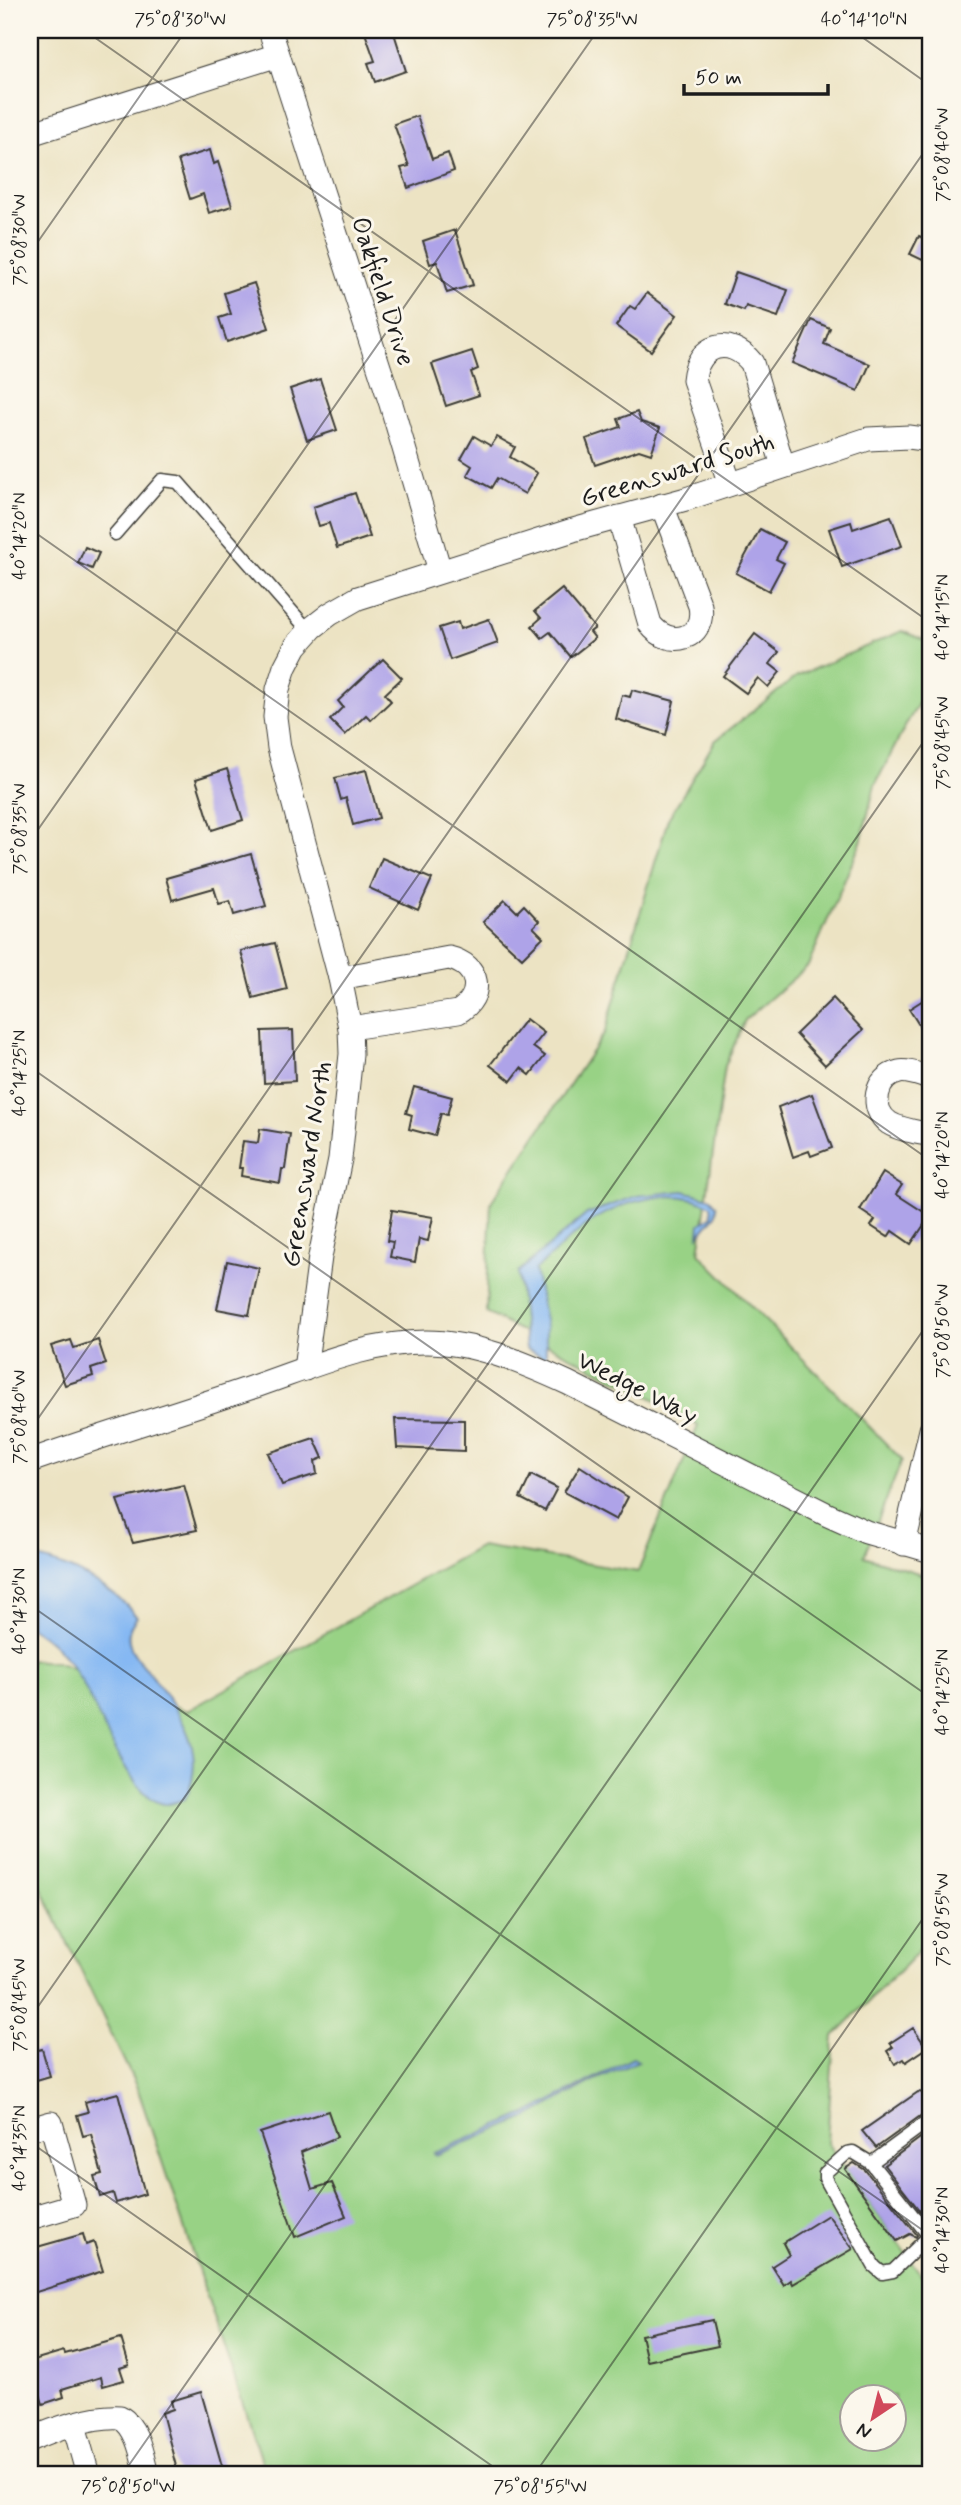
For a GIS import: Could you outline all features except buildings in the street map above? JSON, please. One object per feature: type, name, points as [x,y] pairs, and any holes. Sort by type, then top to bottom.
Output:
[{"type":"street","name":"Oakfield Drive","points":[[270,30],[391,404],[440,570]]},
{"type":"street","points":[[30,134],[278,55]]},
{"type":"street","points":[[730,484],[694,380],[695,368],[700,358],[711,349],[723,346],[734,348],[752,363],[783,466]]},
{"type":"street","name":"Greensward South","points":[[440,570],[662,505],[868,439],[909,437],[931,440]]},
{"type":"street","points":[[619,517],[650,624],[666,638],[686,637],[700,622],[701,606],[662,505]]},
{"type":"street","name":"Greensward North","points":[[305,1369],[320,1257],[340,1159],[351,1054],[351,1028],[279,748],[275,717],[278,689],[296,646],[330,614],[358,598],[440,570]]},
{"type":"street","points":[[340,978],[449,958],[459,960],[474,976],[476,987],[473,998],[457,1012],[351,1028]]},
{"type":"street","points":[[931,1078],[902,1071],[889,1075],[877,1094],[877,1107],[891,1125],[931,1135]]},
{"type":"street","name":"Wedge Way","points":[[305,1369],[346,1354],[417,1343],[457,1345],[505,1357],[568,1382],[828,1515],[904,1544],[931,1551]]},
{"type":"street","points":[[30,1461],[305,1369]]},
{"type":"street","points":[[904,1544],[931,1430]]},
{"type":"street","points":[[30,2129],[51,2123],[74,2205],[30,2218]]},
{"type":"street","points":[[30,2441],[47,2432],[113,2416],[120,2417],[134,2433],[147,2475]]},
{"type":"street","points":[[74,2425],[88,2475]]},
{"type":"lane","points":[[115,534],[162,480],[178,482],[309,631]]},
{"type":"lane","points":[[871,2162],[931,2119]]},
{"type":"lane","points":[[853,2152],[871,2162],[930,2237],[893,2271],[882,2273],[874,2266],[825,2173],[847,2153],[853,2152]]},
{"type":"green space","points":[[902,631],[931,643],[931,682],[875,785],[861,842],[808,966],[745,1020],[725,1066],[699,1253],[902,1460],[864,1556],[931,1577],[931,1932],[916,1954],[834,2036],[827,2143],[924,2279],[931,2282],[931,2475],[263,2475],[265,2470],[138,2090],[30,1864],[30,1660],[56,1662],[187,1711],[481,1546],[638,1572],[698,1426],[668,1406],[486,1313],[491,1202],[605,1032],[668,819],[715,741],[797,676]]},
{"type":"water","points":[[683,1191],[710,1198],[717,1206],[716,1215],[699,1235],[700,1224],[712,1216],[711,1206],[698,1200],[669,1196],[639,1201],[610,1211],[589,1223],[535,1270],[546,1326],[546,1358],[526,1349],[518,1272],[587,1214],[637,1196]]},
{"type":"water","points":[[30,1556],[60,1565],[88,1578],[115,1595],[137,1617],[129,1631],[130,1647],[171,1702],[192,1748],[192,1781],[185,1799],[164,1804],[151,1798],[138,1786],[115,1750],[74,1669],[58,1649],[30,1627]]},
{"type":"water","points":[[633,2058],[638,2061],[595,2080],[526,2118],[436,2155],[434,2153],[526,2114]]}]
